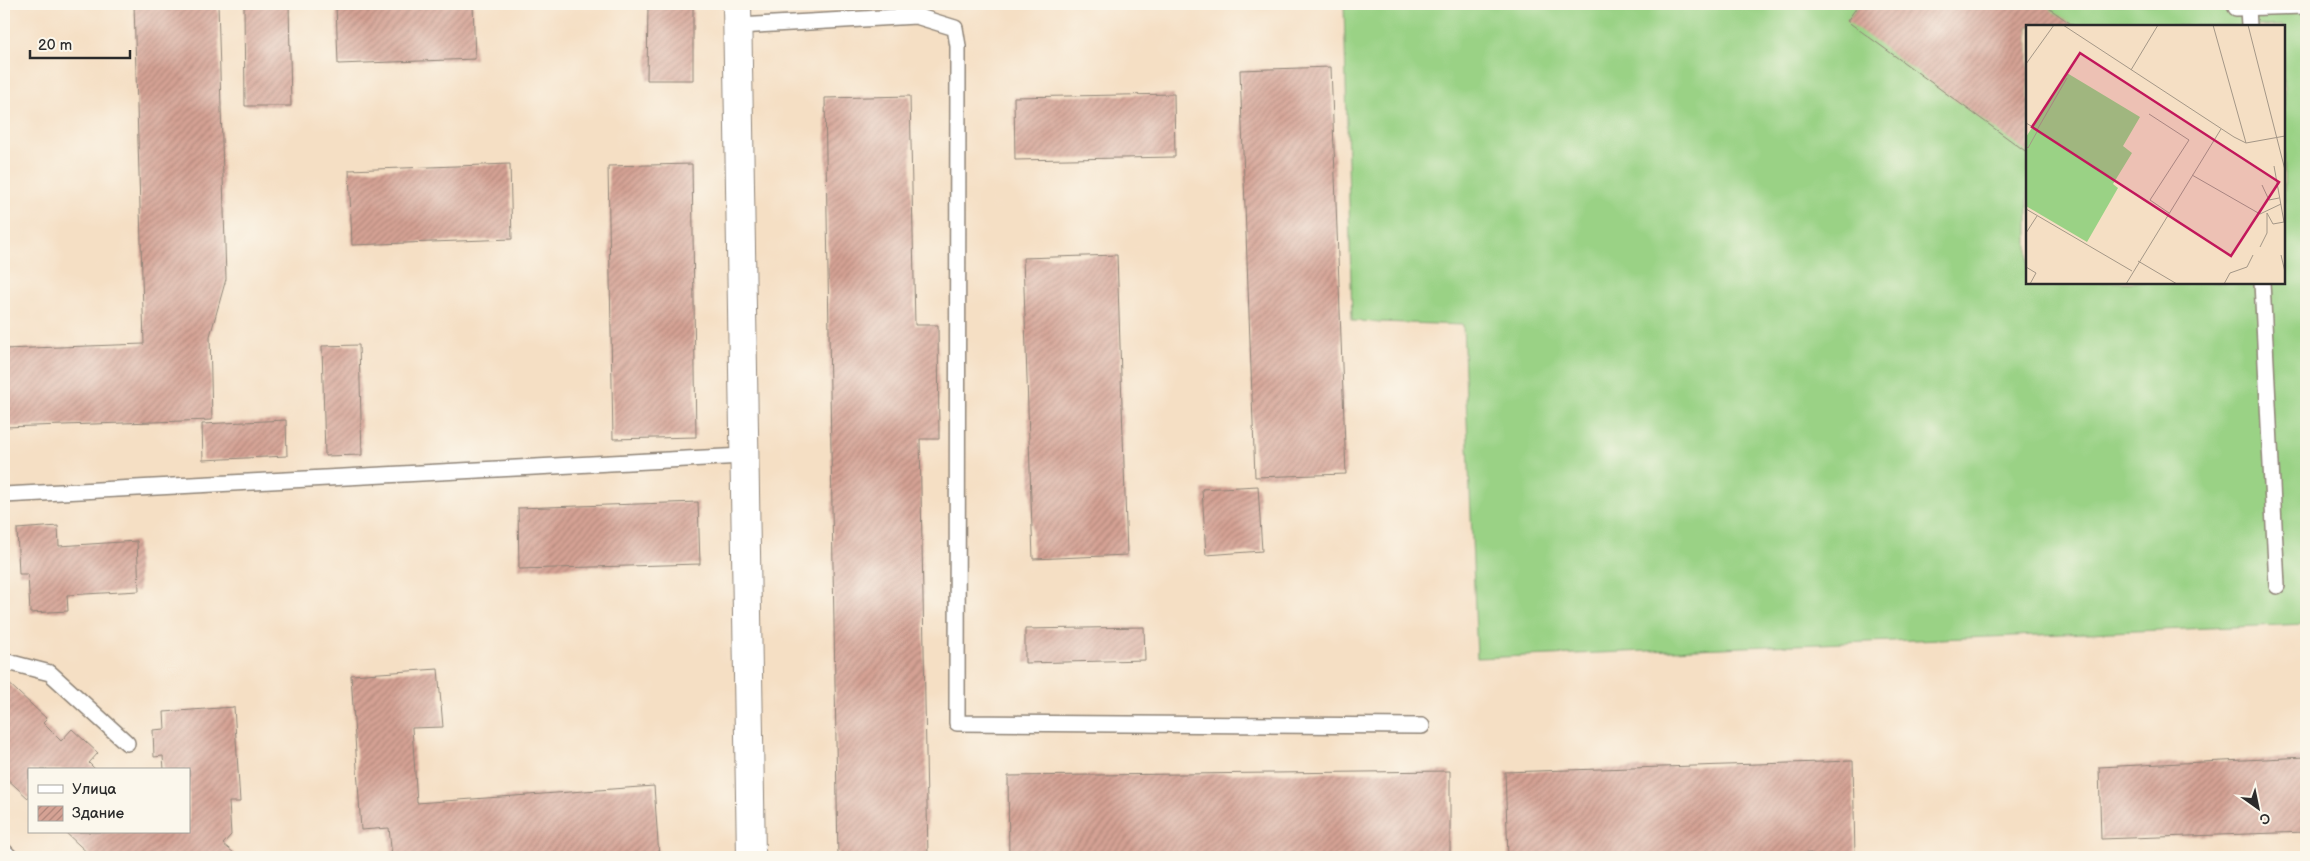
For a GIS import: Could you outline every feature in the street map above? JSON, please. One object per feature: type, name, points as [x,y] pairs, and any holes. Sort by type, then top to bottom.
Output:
[{"type":"street","points":[[738,15],[743,456],[751,857]]},
{"type":"lane","points":[[2249,25],[2242,6],[2306,6]]},
{"type":"lane","points":[[738,15],[916,16],[954,28],[958,46],[957,723],[1422,726]]},
{"type":"lane","points":[[2262,284],[2277,586]]},
{"type":"lane","points":[[4,495],[743,456]]},
{"type":"lane","points":[[4,660],[50,673],[127,743]]},
{"type":"lane","points":[[4,851],[10,857]]},
{"type":"green space","points":[[1344,4],[2305,4],[2306,624],[1477,658],[1463,325],[1352,321]]},
{"type":"building","points":[[134,4],[218,4],[226,279],[210,336],[212,420],[4,427],[4,349],[144,344]]},
{"type":"building","points":[[244,4],[289,4],[291,106],[245,106]]},
{"type":"building","points":[[336,4],[473,4],[475,59],[338,64]]},
{"type":"building","points":[[648,4],[693,4],[693,80],[647,80]]},
{"type":"building","points":[[1859,4],[2043,4],[2073,25],[2026,25],[2026,152],[1847,21]]},
{"type":"building","points":[[1331,67],[1346,474],[1255,477],[1240,70]]},
{"type":"building","points":[[1174,94],[1175,157],[1015,160],[1014,97]]},
{"type":"building","points":[[910,96],[915,325],[938,325],[939,439],[920,439],[928,857],[838,857],[825,98]]},
{"type":"building","points":[[510,164],[512,239],[352,245],[349,170]]},
{"type":"building","points":[[692,164],[696,437],[613,439],[608,166]]},
{"type":"building","points":[[1117,255],[1127,555],[1033,559],[1023,258]]},
{"type":"building","points":[[359,345],[362,455],[325,456],[322,346]]},
{"type":"building","points":[[286,420],[287,456],[203,460],[202,424]]},
{"type":"building","points":[[1258,486],[1262,551],[1206,555],[1202,489]]},
{"type":"building","points":[[698,502],[700,564],[519,569],[518,508]]},
{"type":"building","points":[[58,526],[59,546],[137,541],[139,591],[67,595],[68,611],[30,613],[28,574],[19,574],[17,529]]},
{"type":"building","points":[[1144,627],[1145,660],[1025,663],[1025,629]]},
{"type":"building","points":[[438,669],[443,727],[412,728],[417,803],[654,786],[659,857],[392,857],[389,828],[361,830],[351,675]]},
{"type":"building","points":[[4,679],[47,719],[43,723],[61,741],[72,729],[98,753],[89,763],[94,768],[28,768],[28,798],[4,776]]},
{"type":"building","points":[[234,707],[240,802],[229,802],[231,835],[223,844],[234,853],[230,857],[92,857],[67,834],[190,834],[190,768],[164,768],[163,756],[154,757],[153,730],[165,729],[164,712]]},
{"type":"building","points":[[2306,757],[2306,832],[2101,839],[2099,767]]},
{"type":"building","points":[[1853,761],[1855,857],[1813,857],[1811,853],[1671,857],[1508,857],[1505,772]]},
{"type":"building","points":[[1450,771],[1450,857],[1009,857],[1008,776]]}]
